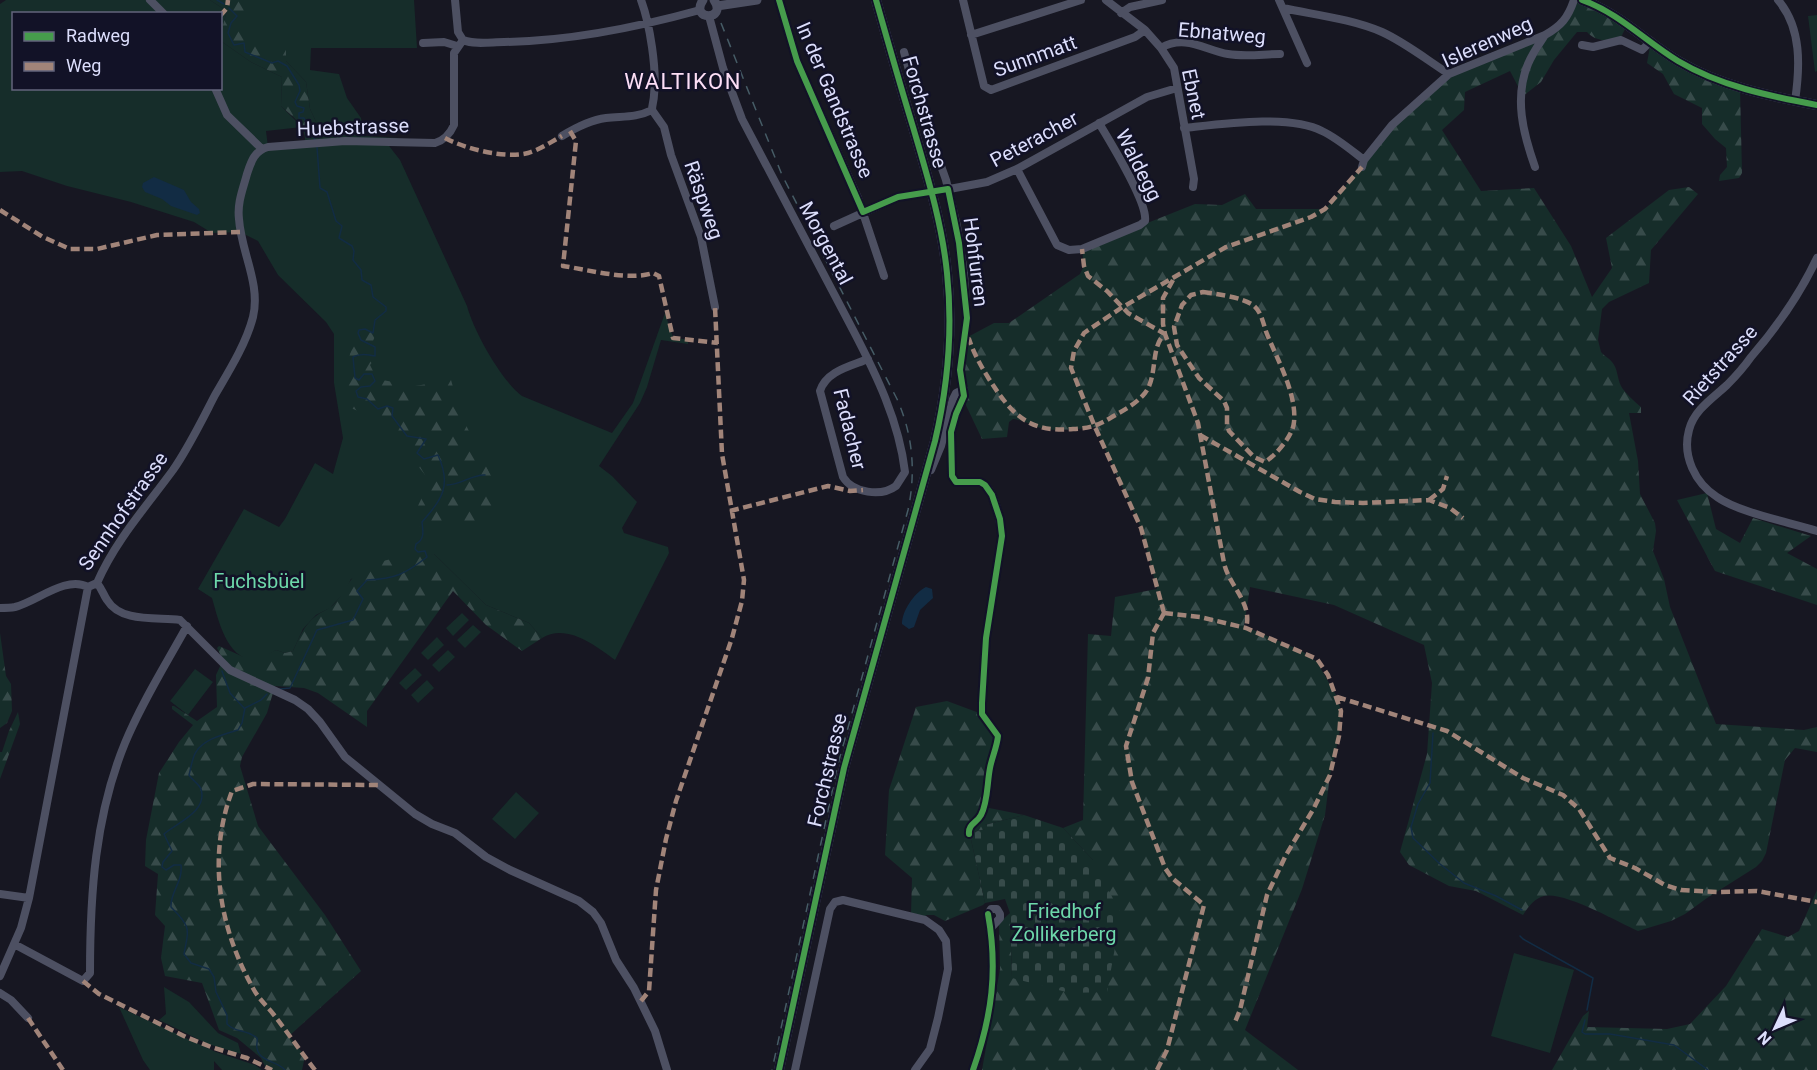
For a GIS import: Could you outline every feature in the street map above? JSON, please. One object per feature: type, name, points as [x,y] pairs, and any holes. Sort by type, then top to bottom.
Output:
[{"type":"main road","name":"Forchstrasse","points":[[779,1070],[844,768],[924,481],[939,420],[947,372],[950,317],[947,274],[936,210],[876,0]]},
{"type":"main road","points":[[1587,2],[1621,19],[1675,59],[1697,72],[1741,88],[1817,105]]},
{"type":"street","points":[[150,0],[162,12]]},
{"type":"street","points":[[455,0],[460,43]]},
{"type":"street","points":[[562,136],[604,118],[640,116],[652,110],[654,72],[648,23],[641,0]]},
{"type":"street","points":[[703,0],[700,4],[704,13]]},
{"type":"street","points":[[423,43],[540,41],[589,36],[704,13],[714,14],[716,3],[757,0]]},
{"type":"street","name":"In der Gandstrasse","points":[[779,0],[797,61],[863,212],[884,276]]},
{"type":"street","name":"Sunnmatt","points":[[963,0],[984,86],[991,90],[1135,37],[1144,30]]},
{"type":"street","points":[[971,35],[1081,0]]},
{"type":"street","name":"Ebnet","points":[[1106,0],[1144,30],[1161,48],[1174,68],[1194,179],[1193,187]]},
{"type":"street","points":[[1121,13],[1130,7],[1162,0]]},
{"type":"street","points":[[1279,0],[1307,63]]},
{"type":"street","name":"Islerenweg","points":[[1184,128],[1236,123],[1297,123],[1322,130],[1363,163],[1392,125],[1449,74],[1545,35],[1566,20],[1574,0]]},
{"type":"street","points":[[1778,0],[1793,28],[1797,43],[1799,58],[1795,101]]},
{"type":"street","points":[[1283,8],[1360,25],[1380,32],[1404,44],[1449,74]]},
{"type":"street","name":"Morgental","points":[[704,13],[742,119],[868,359],[883,393],[897,431],[903,459],[904,472],[897,486]]},
{"type":"street","points":[[1535,167],[1525,140],[1521,118],[1521,85],[1528,62],[1545,35]]},
{"type":"street","points":[[1582,45],[1593,47],[1621,40],[1642,50],[1651,41]]},
{"type":"street","name":"Ebnatweg","points":[[1161,48],[1168,44],[1184,42],[1195,43],[1229,54],[1280,54]]},
{"type":"street","name":"Huebstrasse","points":[[262,149],[345,141],[435,142],[445,138],[452,132],[454,124],[453,56],[460,43]]},
{"type":"street","name":"Hohfurren","points":[[904,52],[944,190],[957,226],[964,273],[967,318],[960,370],[964,389]]},
{"type":"street","name":"Peteracher","points":[[834,226],[898,197],[987,182],[1017,169],[1147,97],[1177,88]]},
{"type":"street","points":[[216,90],[227,115],[262,149]]},
{"type":"street","name":"Räspweg","points":[[652,110],[664,127],[671,155],[701,237],[715,307]]},
{"type":"street","name":"Waldegg","points":[[1017,169],[1057,245],[1069,250],[1082,249],[1140,225],[1145,221],[1146,216],[1140,199],[1100,123]]},
{"type":"street","name":"Sennhofstrasse","points":[[0,976],[25,916],[88,587],[97,584],[106,563],[123,536],[174,468],[229,371],[249,326],[255,302],[240,231],[238,204],[254,156],[262,149]]},
{"type":"street","name":"Rietstrasse","points":[[1817,258],[1806,282],[1772,331],[1732,379],[1693,420],[1689,429],[1688,446],[1689,458],[1698,478],[1716,497],[1741,508],[1817,531]]},
{"type":"street","name":"Fadacher","points":[[868,359],[827,378],[820,391],[822,403],[843,477],[847,483],[856,489],[872,492],[882,492],[897,486]]},
{"type":"street","points":[[964,389],[964,396],[951,432],[952,476],[956,482],[980,482],[985,485],[996,504],[1002,536]]},
{"type":"street","name":"Forchstrasse","points":[[924,481],[931,471],[941,446],[953,399],[956,393],[964,389]]},
{"type":"street","points":[[0,608],[16,607],[56,588],[80,584],[88,587]]},
{"type":"street","points":[[97,584],[107,601],[124,613],[145,618],[180,620],[230,670],[295,700],[308,709],[345,757],[415,814],[455,833],[486,857],[579,901],[593,912],[601,923],[616,960],[634,988],[656,1031],[667,1070]]},
{"type":"street","points":[[14,944],[83,981],[90,973],[93,875],[99,831],[106,802],[121,753],[136,719],[187,626]]},
{"type":"street","points":[[0,894],[29,898]]},
{"type":"street","points":[[795,1070],[830,909],[835,902],[843,900],[923,919],[939,930],[946,942],[948,969],[938,1017],[930,1049],[915,1070]]},
{"type":"street","points":[[973,1070],[991,1002],[994,977],[990,929]]},
{"type":"street","points":[[0,993],[11,1000],[28,1018]]},
{"type":"green space","name":"Fuchsbüel","points":[[6,0],[210,0],[227,11],[222,28],[222,12],[12,12],[12,90],[222,90],[222,42],[251,62],[282,77],[281,106],[302,127],[266,131],[268,147],[319,143],[317,124],[310,109],[306,82],[286,61],[246,45],[246,0],[414,0],[417,48],[311,48],[310,70],[339,74],[347,98],[361,118],[364,136],[398,138],[398,140],[386,142],[400,160],[489,355],[514,389],[522,396],[612,433],[633,403],[665,313],[673,337],[688,340],[688,344],[661,340],[640,403],[599,466],[637,502],[622,528],[624,533],[668,547],[669,553],[615,660],[589,642],[570,634],[551,634],[542,638],[529,623],[486,605],[434,554],[351,579],[344,593],[330,608],[316,615],[303,629],[293,651],[285,653],[276,650],[259,659],[248,659],[239,655],[232,648],[221,628],[212,598],[198,589],[244,509],[279,527],[315,463],[333,474],[343,438],[334,383],[334,334],[326,322],[278,275],[258,241],[240,232],[212,233],[194,222],[131,202],[67,186],[22,171],[0,172],[0,4]]},
{"type":"green space","points":[[210,0],[246,0],[247,45],[286,47],[286,61],[306,82],[310,109],[317,124],[319,143],[305,144],[301,127],[281,106],[282,77],[251,62],[222,42],[222,28],[227,11]]},
{"type":"green space","points":[[1574,0],[1626,27],[1620,39],[1602,40],[1594,38],[1587,32],[1577,32],[1554,60],[1541,82],[1523,96],[1510,71],[1465,92],[1464,110],[1442,130],[1481,191],[1534,188],[1571,246],[1592,297],[1612,268],[1606,238],[1669,190],[1689,187],[1698,194],[1651,250],[1649,283],[1609,302],[1602,309],[1598,340],[1601,352],[1614,365],[1622,388],[1641,407],[1641,413],[1629,413],[1638,461],[1640,494],[1655,523],[1653,551],[1664,579],[1670,607],[1716,724],[1804,730],[1817,727],[1817,752],[1795,748],[1785,760],[1766,853],[1762,861],[1685,914],[1671,921],[1638,931],[1577,903],[1553,896],[1538,899],[1523,915],[1476,891],[1449,886],[1409,865],[1400,852],[1427,754],[1432,683],[1424,645],[1334,605],[1250,587],[1244,626],[1302,651],[1317,662],[1337,697],[1341,711],[1339,736],[1330,775],[1325,815],[1302,889],[1245,1030],[1298,1070],[982,1070],[1000,969],[999,923],[1010,913],[1012,978],[1093,860],[1063,828],[1083,820],[1088,634],[1111,636],[1115,597],[1157,589],[1141,528],[1095,427],[1045,429],[1013,419],[1009,422],[1007,437],[982,439],[963,399],[961,379],[964,339],[994,323],[1009,323],[1080,274],[1084,266],[1082,249],[1195,204],[1222,205],[1245,194],[1256,209],[1325,209],[1362,167],[1392,125],[1449,74],[1558,27]]},
{"type":"green space","points":[[1817,15],[1817,71],[1815,72],[1808,16]]},
{"type":"green space","points":[[1651,41],[1740,88],[1742,173],[1739,178],[1719,181],[1720,175],[1727,167],[1726,148],[1702,124],[1702,108],[1674,94],[1663,74],[1647,63]]},
{"type":"green space","points":[[361,327],[367,327],[375,336],[373,341],[379,354],[370,365],[377,379],[415,386],[451,380],[461,415],[497,488],[496,503],[483,517],[465,526],[431,523],[417,527],[416,510],[426,489],[426,476],[382,421],[346,406],[343,381],[356,331]]},
{"type":"green space","points":[[1707,493],[1716,529],[1740,543],[1753,518],[1811,536],[1787,553],[1817,569],[1817,605],[1715,571],[1677,500]]},
{"type":"green space","points":[[434,554],[486,605],[529,623],[542,638],[522,651],[486,625],[453,591],[367,711],[367,727],[318,693],[304,688],[275,686],[267,713],[242,757],[240,766],[258,826],[325,915],[361,971],[289,1036],[305,1056],[302,1070],[267,1070],[261,1058],[237,1038],[219,1030],[202,983],[165,976],[161,958],[165,926],[155,915],[158,874],[145,866],[146,840],[159,773],[193,725],[172,709],[172,706],[197,721],[217,707],[216,675],[223,660],[217,648],[219,646],[247,658],[267,655],[276,650],[285,653],[293,651],[308,623],[335,603],[358,573],[367,567],[389,560]]},
{"type":"green space","points":[[462,613],[469,620],[453,636],[446,628]]},
{"type":"green space","points":[[473,625],[481,632],[465,648],[457,640]]},
{"type":"green space","points":[[0,633],[6,676],[11,684],[12,711],[7,723],[0,728]]},
{"type":"green space","points":[[437,637],[444,645],[428,660],[421,653]]},
{"type":"green space","points":[[448,650],[455,657],[439,672],[432,665]]},
{"type":"green space","points":[[415,668],[422,675],[406,690],[399,683]]},
{"type":"green space","points":[[195,669],[213,682],[188,715],[170,701]]},
{"type":"green space","points":[[427,680],[434,688],[418,703],[411,695]]},
{"type":"green space","points":[[947,701],[982,714],[998,736],[990,766],[984,807],[1024,815],[985,825],[986,829],[970,835],[985,903],[945,921],[934,915],[926,915],[925,920],[911,915],[912,878],[885,855],[889,790],[916,707]]},
{"type":"green space","points":[[18,712],[20,724],[0,779],[0,752],[2,752]]},
{"type":"green space","points":[[516,792],[539,813],[515,839],[492,819]]},
{"type":"green space","name":"Friedhof Zollikerberg","points":[[1024,815],[1063,828],[1093,860],[1121,914],[1107,992],[1070,993],[1012,978],[1010,913],[1005,899],[985,903],[970,835],[985,829],[985,825]]},
{"type":"green space","points":[[1817,890],[1817,1070],[1552,1070],[1583,1016],[1589,1011],[1587,1027],[1667,1029],[1690,1024],[1726,986],[1762,929],[1788,937],[1799,931]]},
{"type":"green space","points":[[1514,953],[1574,970],[1550,1053],[1491,1036]]},
{"type":"green space","points":[[164,987],[189,1002],[218,1033],[238,1043],[241,1054],[208,1044],[159,1020],[166,1014]]},
{"type":"green space","points":[[119,1007],[216,1052],[255,1065],[262,1070],[222,1070],[214,1061],[214,1070],[150,1070],[143,1060]]},
{"type":"water","points":[[154,177],[184,190],[200,213],[197,215],[171,206],[162,199],[145,192],[142,187],[143,183]]},
{"type":"water","points":[[926,587],[932,589],[933,598],[920,610],[914,627],[909,629],[902,624],[906,608],[913,598]]},
{"type":"waterway","points":[[217,0],[224,4]]},
{"type":"waterway","points":[[229,8],[237,16],[231,23],[228,33],[234,45],[244,43],[245,52],[272,63],[278,61],[287,66],[299,85],[300,91],[295,102],[297,106],[304,108],[303,112],[299,113],[299,118],[304,118],[315,140]]},
{"type":"waterway","points":[[280,689],[290,688],[317,630],[353,620],[363,599],[357,591],[367,580],[399,575],[427,557],[425,551],[418,552],[415,549],[416,544],[422,537],[422,522],[440,499],[444,484],[444,475],[438,455],[424,459],[417,453],[426,439],[407,436],[392,416],[393,408],[387,406],[378,409],[367,399],[358,397],[356,391],[361,387],[370,386],[375,381],[372,374],[364,374],[359,380],[355,378],[353,357],[364,354],[375,356],[375,347],[361,340],[358,333],[359,330],[365,329],[373,333],[375,320],[386,311],[386,307],[373,297],[371,285],[362,280],[361,270],[353,260],[352,246],[339,238],[342,226],[336,221],[327,192],[320,188],[317,147]]},
{"type":"waterway","points":[[447,485],[485,475]]},
{"type":"waterway","points":[[222,671],[230,693],[244,708]]},
{"type":"waterway","points":[[267,694],[261,700],[245,708],[238,730],[209,740],[199,747],[189,775],[201,789],[200,804],[190,816],[164,834],[172,851],[163,862],[162,867],[166,870],[174,865],[181,865],[180,877],[172,896],[171,907],[187,928],[184,954],[191,963],[209,969],[214,977],[216,992],[227,1015],[227,1024],[257,1038],[258,1053],[285,1070]]},
{"type":"waterway","points":[[1433,733],[1430,783],[1418,804],[1411,827],[1413,838],[1464,883],[1522,910]]},
{"type":"waterway","points":[[1520,936],[1593,978],[1587,1010]]},
{"type":"waterway","points":[[1585,1020],[1582,1032],[1585,1034],[1610,1034],[1674,1045],[1708,1070]]},
{"type":"railway","points":[[721,23],[782,175],[897,399],[907,426],[912,454],[912,482],[908,510],[838,764],[772,1070]]},
{"type":"marked path","points":[[222,14],[227,8],[228,0]]},
{"type":"marked path","points":[[570,131],[576,141],[563,266],[632,276],[653,273],[659,276],[673,338],[718,343]]},
{"type":"marked path","points":[[445,138],[474,149],[497,154],[519,155],[532,152],[562,136]]},
{"type":"marked path","points":[[1164,613],[1141,528],[1071,368],[1074,351],[1084,333],[1121,308],[1226,247],[1311,217],[1325,209],[1362,167]]},
{"type":"marked path","points":[[0,210],[43,237],[70,249],[97,249],[157,235],[240,232]]},
{"type":"marked path","points":[[966,339],[969,339],[975,355],[997,392],[1014,412],[1033,424],[1045,428],[1079,429],[1107,420],[1134,404],[1149,386],[1157,346],[1165,334],[1128,313],[1107,291],[1088,276],[1082,249]]},
{"type":"marked path","points":[[1173,280],[1163,298],[1165,334],[1198,423],[1224,563],[1246,611],[1246,628]]},
{"type":"marked path","points":[[1203,292],[1236,298],[1256,308],[1285,377],[1294,411],[1293,427],[1283,445],[1265,462],[1254,457],[1229,431],[1227,408],[1224,401],[1199,378],[1177,345],[1174,327],[1182,305],[1191,295],[1203,292]]},
{"type":"marked path","points":[[641,1001],[649,991],[656,890],[666,839],[676,801],[732,638],[742,601],[744,580],[722,454],[715,307]]},
{"type":"marked path","points":[[1200,435],[1315,499],[1363,503],[1429,500],[1450,508],[1463,518]]},
{"type":"marked path","points":[[1429,500],[1443,489],[1447,476]]},
{"type":"marked path","points":[[730,511],[828,486],[850,491],[863,490]]},
{"type":"marked path","points":[[1164,613],[1200,617],[1246,628],[1317,659],[1328,675],[1341,711],[1339,736],[1330,775],[1267,895],[1240,1010],[1235,1022]]},
{"type":"marked path","points":[[1157,1070],[1167,1050],[1204,905],[1172,878],[1165,868],[1132,782],[1126,746],[1148,678],[1153,633],[1164,613]]},
{"type":"marked path","points":[[1337,697],[1447,731],[1523,778],[1563,795],[1579,809],[1610,858],[1635,868],[1665,885],[1681,890],[1757,891],[1817,902]]},
{"type":"marked path","points":[[315,1070],[256,993],[232,942],[220,892],[220,842],[224,816],[232,791],[253,784],[380,785]]},
{"type":"marked path","points":[[83,981],[99,994],[186,1037],[247,1058],[272,1070]]},
{"type":"marked path","points":[[28,1018],[63,1070]]},
{"type":"cycle path","points":[[779,0],[797,61],[863,212],[898,197],[948,189],[959,243],[967,318],[960,370],[964,396],[951,432],[952,476],[956,482],[980,482],[985,485],[992,495],[1000,519],[1002,536],[986,638],[982,703],[982,714],[998,736],[990,768],[985,804],[979,818],[971,826],[969,834]]},
{"type":"cycle path","points":[[779,1070],[844,768],[935,441],[948,357],[949,294],[942,236],[929,181],[876,0]]},
{"type":"cycle path","points":[[1582,0],[1608,12],[1694,70],[1728,84],[1763,94],[1817,105]]},
{"type":"cycle path","points":[[973,1070],[989,1012],[993,974],[988,914]]},
{"type":"district","name":"WALTIKON","points":[[683,81]]}]
